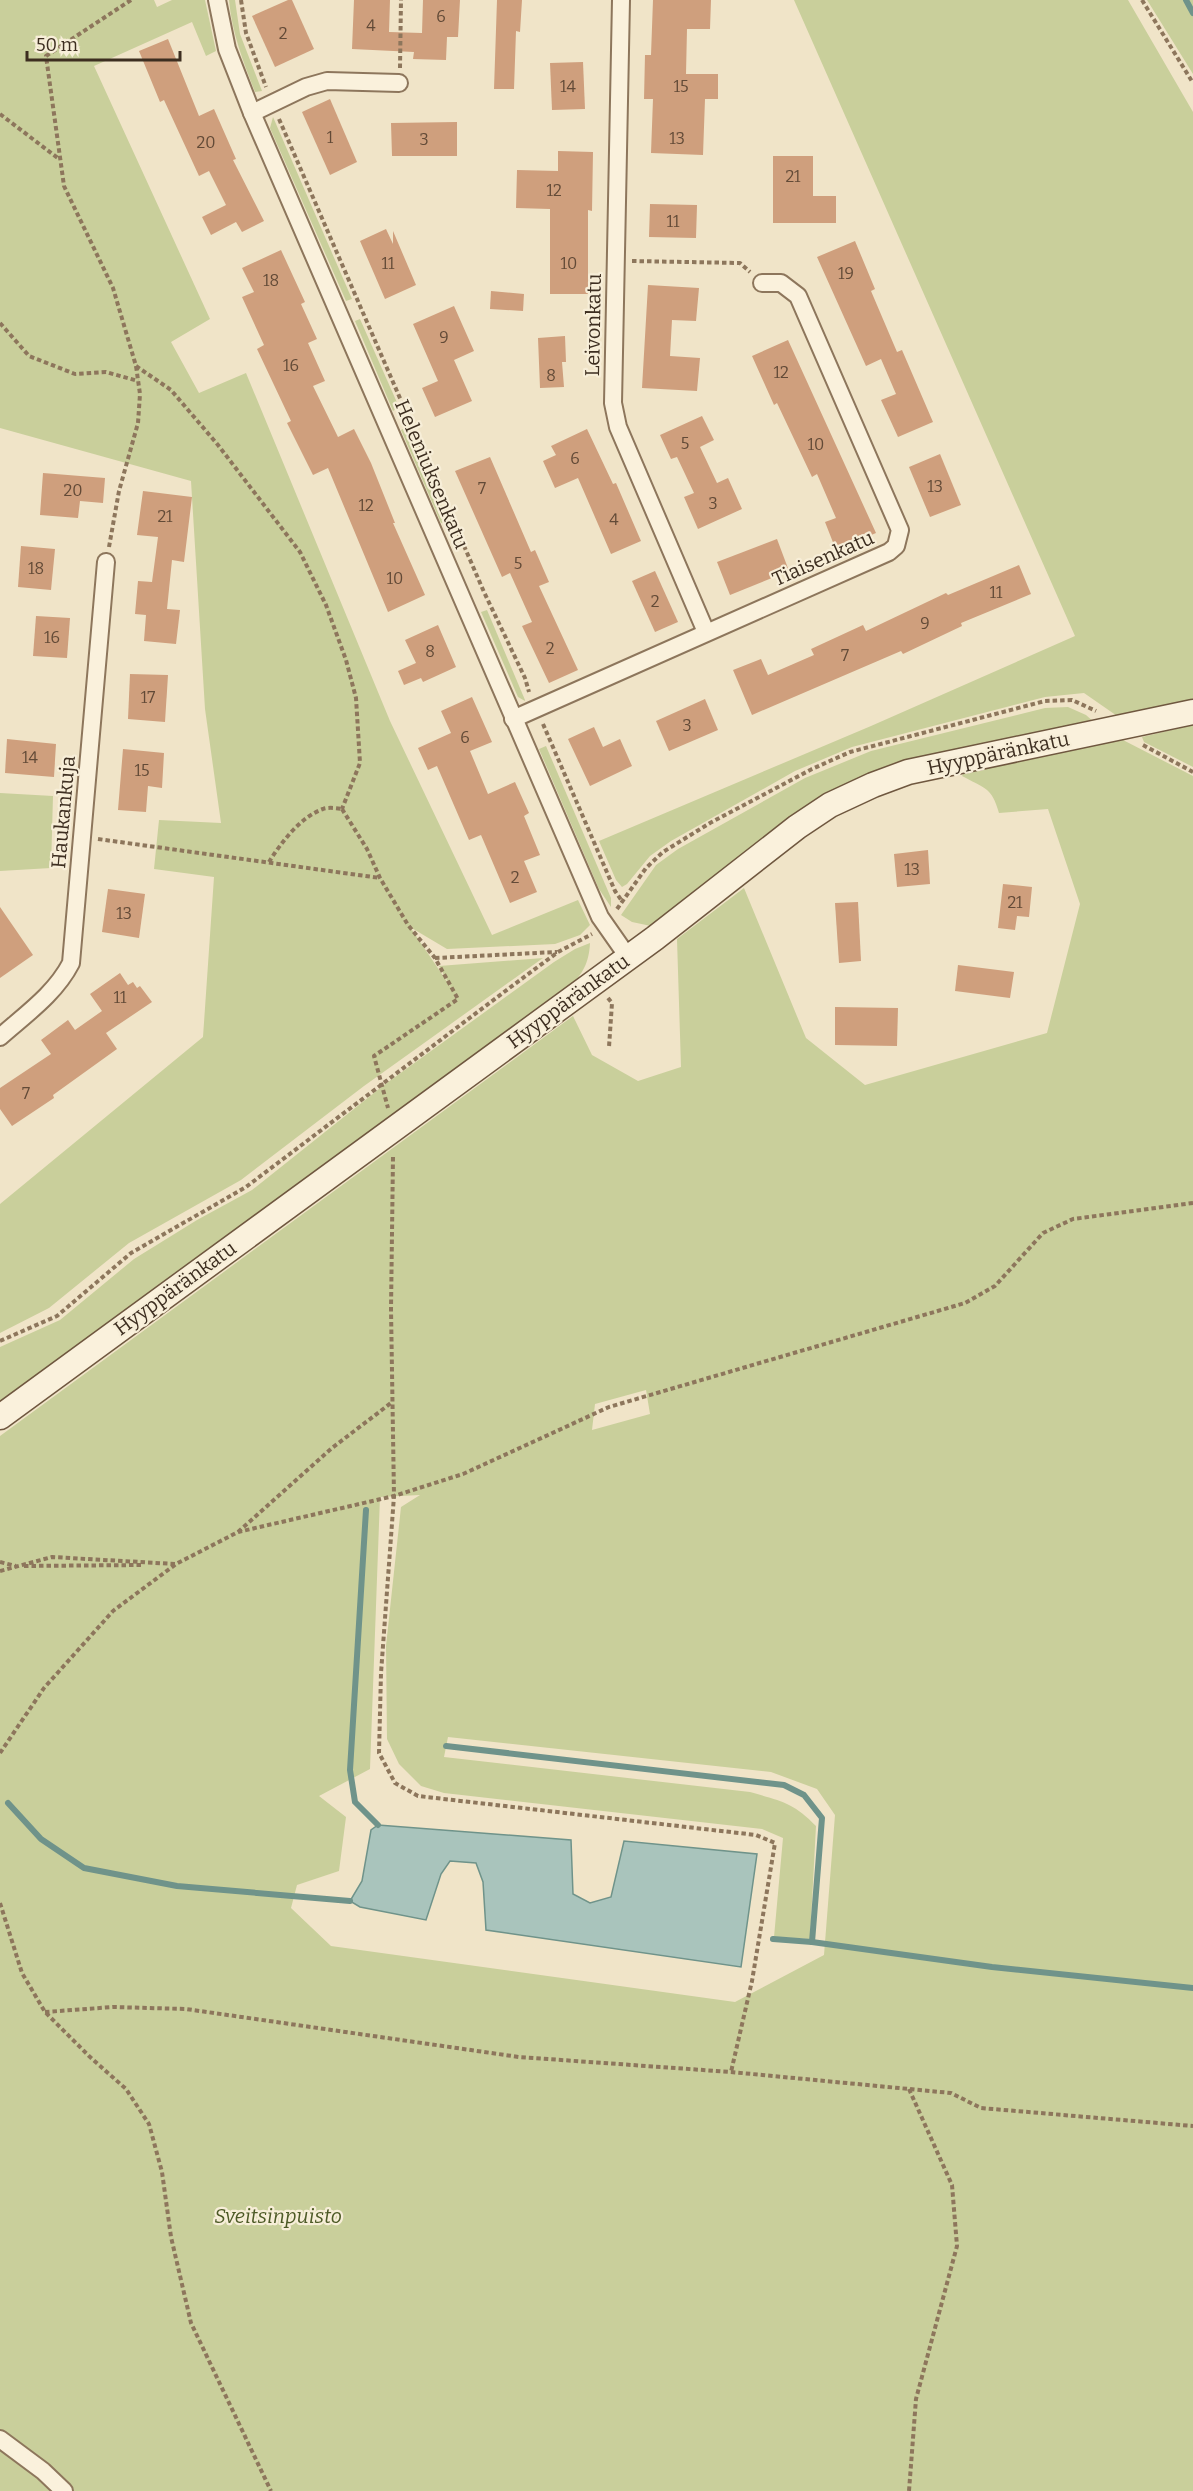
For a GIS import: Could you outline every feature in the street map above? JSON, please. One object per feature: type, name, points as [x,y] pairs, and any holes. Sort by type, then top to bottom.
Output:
[{"type":"street","name":"Heleniuksenkatu","points":[[217,0],[227,49],[252,113],[600,917],[628,957]]},
{"type":"street","name":"Leivonkatu","points":[[621,0],[614,403],[618,427],[706,632]]},
{"type":"street","points":[[252,113],[306,87],[327,81],[399,83]]},
{"type":"street","name":"Tiaisenkatu","points":[[513,719],[889,552],[899,539],[900,530],[798,296],[781,283],[762,283]]},
{"type":"street","name":"Haukankuja","points":[[0,1037],[50,994],[62,981],[71,963],[106,562]]},
{"type":"street","name":"Hyyppäränkatu","points":[[0,1417],[597,980],[796,827],[830,805],[908,772],[1193,712]]},
{"type":"street","points":[[0,2439],[43,2471],[63,2491]]},
{"type":"path","points":[[106,562],[119,491],[138,423],[140,394],[136,366],[113,288],[64,186],[46,56],[131,0]]},
{"type":"path","points":[[241,0],[246,33],[272,103],[615,891],[622,901]]},
{"type":"path","points":[[399,83],[401,0]]},
{"type":"path","points":[[1142,0],[1193,83]]},
{"type":"path","points":[[0,114],[60,159]]},
{"type":"path","points":[[616,261],[740,263],[762,283]]},
{"type":"path","points":[[0,323],[29,356],[75,374],[106,372],[138,381]]},
{"type":"path","points":[[136,366],[171,390],[219,445],[300,552],[326,605],[346,660],[356,698],[360,763],[342,809]]},
{"type":"path","points":[[269,862],[280,844],[309,815],[325,808],[342,809]]},
{"type":"path","points":[[342,809],[367,849],[380,878],[408,926],[435,958],[458,999],[374,1056],[394,1128],[391,1403],[394,1496],[381,1673],[379,1753],[395,1783],[418,1796],[756,1834],[775,1843],[752,1981],[730,2072]]},
{"type":"path","points":[[82,837],[380,878]]},
{"type":"path","points":[[435,958],[558,952]]},
{"type":"path","points":[[597,980],[612,1003],[609,1047]]},
{"type":"path","points":[[238,1532],[394,1496],[463,1474],[609,1407],[965,1303],[995,1286],[1043,1233],[1073,1220],[1193,1203]]},
{"type":"path","points":[[0,1753],[44,1689],[112,1611],[176,1564],[238,1532],[333,1448],[391,1403]]},
{"type":"path","points":[[0,1571],[52,1557],[176,1564]]},
{"type":"path","points":[[0,1562],[17,1567],[176,1564]]},
{"type":"path","points":[[0,1903],[22,1972],[45,2012],[126,2089],[149,2124],[162,2172],[171,2237],[191,2323],[271,2491]]},
{"type":"path","points":[[45,2012],[113,2007],[186,2009],[519,2058],[730,2072],[951,2093],[981,2108],[1193,2126]]},
{"type":"path","points":[[909,2089],[951,2185],[957,2246],[916,2399],[909,2491]]},
{"type":"green space","points":[[0,0],[154,0],[157,7],[172,0],[205,0],[216,51],[206,56],[192,22],[94,66],[210,319],[171,342],[199,393],[246,373],[390,721],[492,935],[578,900],[590,925],[580,935],[555,944],[447,949],[410,927],[452,989],[439,966],[543,958],[364,1086],[241,1180],[129,1243],[49,1308],[0,1333],[0,1204],[203,1037],[214,877],[154,869],[159,820],[221,823],[205,709],[191,481],[0,428]]},
{"type":"green space","points":[[229,0],[235,0],[240,34],[262,91],[255,92],[246,69],[235,35]]},
{"type":"green space","points":[[794,0],[1128,0],[1193,112],[1193,702],[1120,718],[1084,693],[1045,697],[852,747],[795,771],[671,841],[650,856],[622,887],[616,880],[599,841],[871,726],[1075,636]]},
{"type":"green space","points":[[1147,0],[1193,0],[1193,74]]},
{"type":"green space","points":[[273,117],[352,299],[346,301],[270,128]]},
{"type":"green space","points":[[360,319],[399,407],[393,411],[355,321]]},
{"type":"green space","points":[[408,426],[448,521],[441,523],[401,430]]},
{"type":"green space","points":[[487,610],[525,701],[518,697],[481,612]]},
{"type":"green space","points":[[1068,707],[1086,715],[1095,723],[975,746],[903,763],[651,926],[632,922],[621,915],[656,865],[678,849],[805,778],[871,751],[1045,708]]},
{"type":"green space","points":[[1193,725],[1193,767],[1144,742],[1142,737]]},
{"type":"green space","name":"Sveitsinpuisto","points":[[1123,740],[1193,776],[1193,2491],[0,2491],[0,1436],[573,1016],[592,1055],[638,1081],[681,1067],[677,939],[744,888],[806,1038],[865,1085],[1047,1033],[1080,904],[1048,809],[999,813],[993,798],[986,789],[962,776],[967,768]],"holes":[[[646,1390],[650,1414],[592,1430],[595,1404]],[[420,1495],[401,1507],[386,1646],[387,1739],[399,1764],[421,1786],[444,1793],[762,1829],[783,1838],[774,1937],[810,1939],[816,1826],[793,1807],[750,1792],[444,1757],[448,1737],[771,1772],[817,1789],[835,1815],[824,1955],[735,2002],[331,1946],[291,1908],[297,1885],[339,1871],[346,1817],[319,1796],[370,1769],[380,1497]]]},
{"type":"green space","points":[[546,746],[611,898],[611,907],[599,889],[539,749]]},
{"type":"green space","points":[[0,793],[53,796],[51,868],[0,871]]},
{"type":"green space","points":[[590,943],[584,967],[570,987],[0,1403],[0,1347],[60,1320],[134,1259],[197,1220],[252,1190],[384,1085],[554,962]]},
{"type":"water","points":[[378,1825],[571,1840],[573,1894],[590,1903],[611,1897],[624,1841],[757,1854],[741,1967],[486,1930],[483,1882],[476,1863],[450,1861],[441,1874],[426,1920],[360,1907],[350,1901],[362,1881],[371,1830]]},
{"type":"building","points":[[292,0],[314,49],[275,67],[252,16]]},
{"type":"building","points":[[354,0],[390,0],[389,32],[422,33],[423,0],[460,0],[458,37],[447,37],[446,60],[413,59],[414,52],[352,49]]},
{"type":"building","points":[[497,0],[522,0],[520,32],[516,31],[514,89],[494,89]]},
{"type":"building","points":[[653,0],[711,0],[710,29],[687,29],[686,74],[718,74],[718,99],[705,99],[703,155],[651,153],[653,99],[644,99],[645,55],[651,55]]},
{"type":"building","points":[[168,39],[199,116],[214,109],[236,159],[233,160],[264,221],[242,232],[236,222],[211,235],[202,217],[226,205],[209,171],[199,176],[164,100],[160,102],[139,51]]},
{"type":"building","points":[[583,62],[585,109],[552,110],[550,63]]},
{"type":"building","points":[[330,99],[357,162],[330,175],[302,112]]},
{"type":"building","points":[[457,122],[457,156],[392,156],[391,123]]},
{"type":"building","points":[[558,151],[593,152],[592,211],[588,210],[588,294],[550,294],[550,209],[516,208],[517,170],[558,171]]},
{"type":"building","points":[[773,156],[813,156],[813,196],[836,196],[836,223],[773,223]]},
{"type":"building","points":[[650,204],[697,205],[696,238],[649,237]]},
{"type":"building","points":[[386,229],[393,244],[393,231],[416,285],[385,299],[360,241]]},
{"type":"building","points":[[855,241],[875,289],[871,291],[897,352],[902,350],[933,422],[898,437],[881,400],[896,394],[881,359],[866,366],[817,257]]},
{"type":"building","points":[[281,250],[305,302],[301,304],[317,339],[308,343],[325,381],[313,386],[338,437],[354,429],[371,463],[395,523],[393,523],[425,595],[388,612],[328,468],[313,475],[287,423],[291,421],[257,349],[264,345],[242,297],[254,292],[242,268]]},
{"type":"building","points":[[648,285],[699,288],[696,321],[672,320],[670,356],[700,358],[697,391],[642,388]]},
{"type":"building","points":[[491,291],[524,294],[523,311],[490,309]]},
{"type":"building","points":[[454,306],[474,351],[454,360],[472,401],[435,417],[422,388],[438,381],[413,324]]},
{"type":"building","points":[[565,336],[566,362],[562,362],[564,387],[540,388],[538,338]]},
{"type":"building","points":[[788,340],[876,533],[836,550],[825,522],[836,518],[817,474],[812,477],[777,403],[774,405],[752,356]]},
{"type":"building","points":[[702,416],[714,440],[700,447],[717,483],[728,478],[742,509],[698,529],[684,497],[694,493],[677,457],[671,459],[660,435]]},
{"type":"building","points":[[587,429],[613,484],[616,483],[641,541],[611,554],[578,478],[555,488],[543,461],[556,455],[551,446]]},
{"type":"building","points":[[940,454],[961,505],[930,517],[909,467]]},
{"type":"building","points":[[490,457],[531,552],[535,550],[549,582],[539,586],[578,670],[549,683],[522,626],[532,622],[510,573],[502,577],[455,471]]},
{"type":"building","points":[[43,473],[105,478],[103,503],[80,501],[78,518],[40,515]]},
{"type":"building","points":[[143,491],[192,497],[184,562],[172,560],[167,609],[180,610],[176,644],[144,641],[146,615],[135,614],[138,581],[152,582],[158,537],[137,535]]},
{"type":"building","points":[[777,539],[789,571],[730,595],[717,562]]},
{"type":"building","points":[[21,546],[55,549],[51,590],[18,587]]},
{"type":"building","points":[[1019,565],[1031,594],[961,623],[962,626],[903,654],[901,651],[752,715],[733,670],[761,659],[768,675],[814,655],[811,649],[863,625],[866,631],[946,593],[948,595]]},
{"type":"building","points":[[655,571],[678,622],[655,632],[632,581]]},
{"type":"building","points":[[36,616],[70,618],[67,658],[33,656]]},
{"type":"building","points":[[438,625],[456,667],[423,682],[421,678],[404,685],[398,671],[416,663],[405,640]]},
{"type":"building","points":[[130,674],[168,675],[165,722],[128,719]]},
{"type":"building","points":[[472,697],[492,742],[470,751],[488,794],[515,782],[529,813],[524,816],[540,855],[524,861],[537,892],[510,903],[481,835],[469,840],[437,766],[428,770],[418,748],[451,733],[441,711]]},
{"type":"building","points":[[705,699],[718,730],[669,751],[656,721]]},
{"type":"building","points":[[594,727],[603,747],[620,739],[632,766],[590,786],[568,739]]},
{"type":"building","points":[[7,739],[56,744],[54,777],[5,773]]},
{"type":"building","points":[[123,749],[164,753],[162,788],[148,786],[146,812],[118,810]]},
{"type":"building","points":[[928,850],[930,884],[897,887],[894,854]]},
{"type":"building","points":[[1003,884],[1032,887],[1029,917],[1017,916],[1015,930],[998,928]]},
{"type":"building","points":[[108,889],[145,894],[139,938],[102,932]]},
{"type":"building","points":[[858,902],[861,961],[839,963],[835,903]]},
{"type":"building","points":[[0,907],[33,955],[0,978]]},
{"type":"building","points":[[958,965],[1014,972],[1010,998],[955,991]]},
{"type":"building","points":[[120,973],[128,985],[133,982],[137,988],[140,986],[152,1002],[106,1033],[117,1049],[53,1095],[54,1098],[12,1126],[0,1109],[0,1088],[51,1054],[41,1040],[68,1020],[75,1030],[102,1011],[90,994]]},
{"type":"building","points":[[835,1007],[898,1008],[897,1046],[835,1045]]},
{"type":"waterway","points":[[1186,0],[1193,13]]},
{"type":"waterway","points":[[366,1510],[350,1770],[355,1802],[378,1825]]},
{"type":"waterway","points":[[446,1746],[784,1785],[804,1795],[822,1818],[812,1942]]},
{"type":"waterway","points":[[8,1803],[41,1839],[84,1868],[177,1886],[350,1901]]},
{"type":"waterway","points":[[773,1939],[812,1942],[992,1967],[1193,1988]]}]
